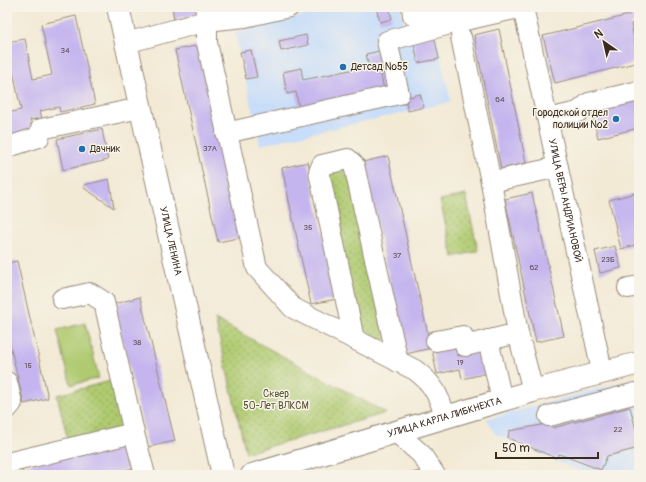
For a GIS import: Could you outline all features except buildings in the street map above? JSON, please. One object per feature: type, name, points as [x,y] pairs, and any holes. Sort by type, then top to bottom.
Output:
[{"type":"main road","name":"УЛИЦА ЛЕНИНА","points":[[118,7],[223,475]]},
{"type":"main road","name":"УЛИЦА КАРЛА ЛИБКНЕХТА","points":[[252,475],[533,391],[635,364]]},
{"type":"street","points":[[126,43],[206,14],[244,12],[289,7]]},
{"type":"street","points":[[412,7],[413,15],[448,7]]},
{"type":"street","points":[[226,132],[399,94],[387,41],[461,21],[523,7]]},
{"type":"street","name":"УЛИЦА ВЕРЫ АНДРИАНОВОЙ","points":[[523,7],[602,372]]},
{"type":"street","points":[[206,14],[207,44],[257,268],[293,308],[426,378],[435,388],[446,417]]},
{"type":"street","points":[[461,37],[491,182],[518,333],[533,391]]},
{"type":"street","points":[[548,119],[578,112],[589,103],[639,91]]},
{"type":"street","points":[[11,146],[39,137],[41,129],[140,108]]},
{"type":"street","points":[[354,339],[319,172],[322,165],[348,159],[354,165],[398,362]]},
{"type":"street","points":[[491,182],[558,167]]},
{"type":"street","points":[[62,299],[90,293],[104,302],[145,475]]},
{"type":"street","points":[[436,342],[463,336],[465,346],[518,333]]},
{"type":"street","points":[[488,340],[502,400]]},
{"type":"street","points":[[549,416],[638,398],[635,364]]},
{"type":"street","points":[[7,382],[12,403],[7,410]]},
{"type":"street","points":[[396,432],[421,454],[435,475]]},
{"type":"street","points":[[7,463],[134,433]]},
{"type":"shaded area","name":"Детсад №55","points":[[341,7],[400,7],[406,28],[435,31],[451,102],[260,145],[235,32]]},
{"type":"shaded area","points":[[639,378],[639,475],[588,475],[495,434],[487,419]]},
{"type":"green space","points":[[349,168],[388,348],[358,333],[325,173]]},
{"type":"green space","points":[[466,195],[478,251],[453,257],[440,200]]},
{"type":"green space","name":"Сквер 50-Лет ВЛКСМ","points":[[215,319],[386,413],[246,453]]},
{"type":"green space","points":[[85,323],[99,378],[71,385],[57,330]]},
{"type":"green space","points":[[114,380],[126,429],[69,444],[57,395]]},
{"type":"place","name":"Детсад №55","points":[[343,67]]},
{"type":"place","name":"Городской отдел полиции №2","points":[[616,119]]},
{"type":"place","name":"Дачник","points":[[82,149]]}]
